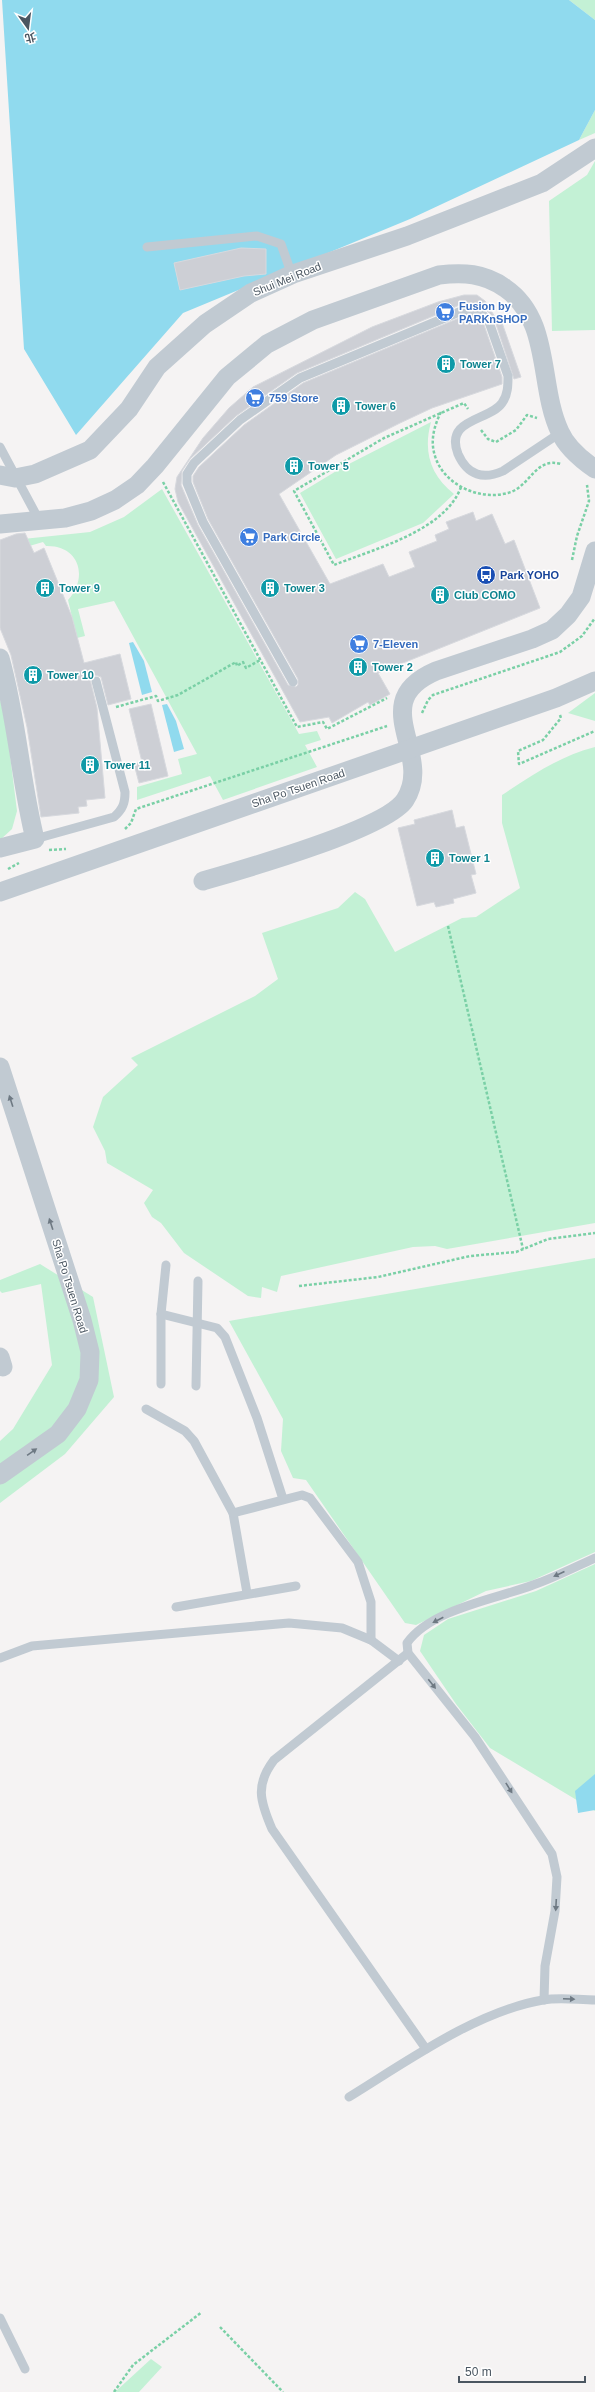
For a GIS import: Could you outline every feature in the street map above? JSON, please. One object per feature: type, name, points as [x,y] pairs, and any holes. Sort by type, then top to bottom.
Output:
[{"type":"street","name":"Shui Mei Road","points":[[7,476],[35,474],[90,450],[129,409],[156,367],[205,324],[251,293],[292,275],[408,236],[542,183],[595,148]]},
{"type":"street","points":[[0,524],[65,518],[91,511],[115,500],[137,485],[156,466],[227,376],[267,344],[313,320],[439,275],[458,272],[478,275],[496,282],[512,293],[526,308],[535,325],[549,395],[560,432],[583,461],[588,474]]},
{"type":"street","points":[[203,880],[267,863],[330,840],[391,813],[404,801],[412,786],[414,769],[402,721],[403,701],[410,687],[422,677],[532,639],[552,630],[568,615],[581,598],[595,551]]},
{"type":"street","points":[[0,658],[16,730],[26,801],[39,845],[0,848]]},
{"type":"street","name":"Sha Po Tsuen Road","points":[[0,892],[556,698],[595,681]]},
{"type":"street","name":"Sha Po Tsuen Road","points":[[0,1068],[82,1320],[90,1352],[89,1380],[74,1414],[58,1434],[0,1475]]},
{"type":"lane","points":[[147,247],[257,236],[281,244],[292,275]]},
{"type":"lane","points":[[293,682],[203,522],[187,483],[187,474],[194,463],[240,420],[300,378],[464,310],[483,315],[489,322],[508,376],[507,393],[502,403],[495,411],[486,416],[474,418],[466,423],[459,432],[456,442],[457,451],[467,468],[484,476],[503,471],[560,432]]},
{"type":"lane","points":[[0,447],[7,476],[39,520]]},
{"type":"lane","points":[[39,845],[110,818],[121,810],[125,801],[96,681]]},
{"type":"lane","points":[[161,1384],[162,1314],[166,1265]]},
{"type":"lane","points":[[196,1386],[198,1281]]},
{"type":"lane","points":[[162,1314],[217,1328],[225,1337],[257,1418],[283,1499]]},
{"type":"lane","points":[[146,1409],[185,1431],[194,1441],[233,1513],[246,1593]]},
{"type":"lane","points":[[233,1513],[302,1495],[310,1498],[358,1562],[371,1602],[371,1640]]},
{"type":"lane","points":[[544,2000],[545,1966],[556,1911],[557,1877],[552,1854],[475,1738],[408,1653],[407,1643],[420,1629],[447,1615],[485,1598],[533,1585],[595,1558]]},
{"type":"lane","points":[[176,1607],[246,1593],[296,1586]]},
{"type":"lane","points":[[0,1658],[32,1646],[289,1623],[342,1628],[371,1640],[399,1660]]},
{"type":"lane","points":[[408,1653],[274,1760],[264,1773],[261,1804],[272,1829],[426,2049]]},
{"type":"lane","points":[[349,2097],[426,2049],[495,2014],[544,2000],[595,2000]]},
{"type":"lane","points":[[0,2318],[25,2369]]},
{"type":"path","points":[[461,487],[457,498],[426,528],[334,565],[294,492],[384,438],[464,403],[488,439],[496,442],[516,430],[527,415],[538,418],[539,411]]},
{"type":"path","points":[[441,412],[433,433],[435,456],[446,476],[461,487],[477,493],[503,493],[519,488],[536,469],[545,464],[556,463],[567,468]]},
{"type":"path","points":[[572,566],[577,536],[589,501],[588,474]]},
{"type":"path","points":[[156,485],[166,475]]},
{"type":"path","points":[[162,480],[297,727],[323,722],[327,729],[388,698]]},
{"type":"path","points":[[120,833],[131,823],[136,809],[421,715],[428,700],[434,695],[560,652],[582,636],[595,618]]},
{"type":"path","points":[[104,710],[156,696],[158,701],[178,695],[236,662],[237,666],[243,662],[246,668],[260,660]]},
{"type":"path","points":[[561,718],[543,740],[518,751],[519,764],[595,731]]},
{"type":"path","points":[[39,845],[70,848]]},
{"type":"path","points":[[4,870],[24,860]]},
{"type":"path","points":[[448,926],[522,1249]]},
{"type":"path","points":[[299,1286],[378,1277],[470,1256],[522,1249],[548,1239],[595,1233]]},
{"type":"path","points":[[114,2392],[133,2365],[202,2312]]},
{"type":"path","points":[[220,2327],[283,2392]]},
{"type":"green space","points":[[569,0],[595,0],[595,20]]},
{"type":"green space","points":[[595,110],[595,133],[579,140]]},
{"type":"green space","points":[[595,161],[595,330],[552,331],[549,201],[587,175]]},
{"type":"green space","points":[[431,422],[428,443],[430,462],[439,479],[454,494],[423,523],[336,559],[300,493],[343,467]]},
{"type":"green space","points":[[162,489],[299,734],[317,731],[321,740],[305,745],[317,767],[223,800],[210,776],[137,800],[137,787],[182,774],[178,759],[197,754],[114,601],[78,609],[85,636],[77,638],[68,600],[78,582],[79,573],[77,564],[73,557],[66,551],[57,547],[46,546],[43,542],[26,547],[23,539],[90,532],[124,517]]},
{"type":"green space","points":[[595,693],[595,721],[568,713]]},
{"type":"green space","points":[[0,698],[7,731],[17,811],[12,829],[0,840]]},
{"type":"green space","points":[[595,747],[595,1223],[447,1249],[435,1246],[413,1247],[281,1276],[277,1292],[262,1287],[261,1298],[248,1296],[184,1253],[161,1223],[152,1217],[144,1203],[153,1190],[107,1163],[105,1151],[93,1127],[103,1097],[138,1065],[131,1058],[255,996],[278,979],[262,933],[338,908],[355,892],[365,899],[395,952],[462,918],[476,917],[520,888],[502,823],[502,795],[535,773],[558,761],[570,755]]},
{"type":"green space","points":[[595,1258],[595,1552],[531,1581],[486,1591],[416,1625],[405,1623],[306,1480],[293,1478],[281,1451],[283,1419],[229,1321]]},
{"type":"green space","points":[[40,1264],[93,1297],[114,1397],[65,1454],[0,1503],[0,1441],[13,1429],[52,1365],[41,1284],[2,1293],[0,1291],[0,1280]]},
{"type":"green space","points":[[595,1564],[595,1811],[490,1748],[456,1704],[420,1651],[424,1635],[448,1619],[536,1591]]},
{"type":"green space","points":[[151,2359],[162,2367],[139,2392],[115,2392]]},
{"type":"water","points":[[2,0],[569,0],[595,20],[595,110],[579,140],[410,219],[183,313],[76,435],[24,349]]},
{"type":"water","points":[[133,642],[144,661],[152,692],[142,695],[129,643]]},
{"type":"water","points":[[167,704],[176,721],[184,749],[174,752],[162,705]]},
{"type":"water","points":[[595,1774],[595,1810],[578,1813],[575,1791]]},
{"type":"building","points":[[241,248],[266,249],[266,274],[244,276],[180,290],[174,263]]},
{"type":"building","points":[[464,295],[477,295],[485,301],[495,317],[500,317],[521,377],[514,379],[494,318],[485,309],[462,304],[297,373],[236,416],[190,459],[182,471],[181,485],[198,525],[288,685],[296,687],[298,685],[298,679],[208,519],[193,482],[193,476],[199,467],[244,425],[303,383],[464,316],[480,320],[484,325],[502,377],[502,384],[432,408],[400,423],[336,455],[279,494],[330,584],[383,564],[389,577],[415,567],[409,552],[437,541],[435,535],[449,529],[446,522],[473,512],[476,521],[492,514],[505,544],[514,540],[540,608],[378,673],[390,694],[370,705],[368,702],[332,723],[329,717],[300,722],[178,502],[175,489],[177,477],[203,438],[229,408],[253,387],[372,327],[438,302]]},
{"type":"building","points":[[25,533],[34,553],[44,548],[72,617],[84,663],[120,654],[131,699],[108,705],[101,677],[95,675],[90,679],[97,708],[105,798],[86,800],[87,806],[78,807],[79,813],[41,817],[27,727],[11,655],[0,628],[0,540],[16,534]]},
{"type":"building","points":[[151,704],[168,776],[139,783],[134,764],[142,762],[129,709]]},
{"type":"building","name":"Tower 1","points":[[452,810],[456,828],[464,826],[476,874],[471,875],[476,893],[453,899],[454,903],[436,907],[434,902],[417,906],[398,828],[415,824],[414,820]]},
{"type":"place","name":"Fusion by PARKnSHOP","points":[[445,312]]},
{"type":"place","name":"Tower 7","points":[[446,364]]},
{"type":"place","name":"759 Store","points":[[255,398]]},
{"type":"place","name":"Tower 6","points":[[341,406]]},
{"type":"place","name":"Tower 5","points":[[294,466]]},
{"type":"place","name":"Park Circle","points":[[249,537]]},
{"type":"place","name":"Park YOHO","points":[[486,575]]},
{"type":"place","name":"Tower 9","points":[[45,588]]},
{"type":"place","name":"Tower 3","points":[[270,588]]},
{"type":"place","name":"Club COMO","points":[[440,595]]},
{"type":"place","name":"7-Eleven","points":[[359,644]]},
{"type":"place","name":"Tower 2","points":[[358,667]]},
{"type":"place","name":"Tower 10","points":[[33,675]]},
{"type":"place","name":"Tower 11","points":[[90,765]]},
{"type":"place","name":"Tower 1","points":[[435,858]]}]
